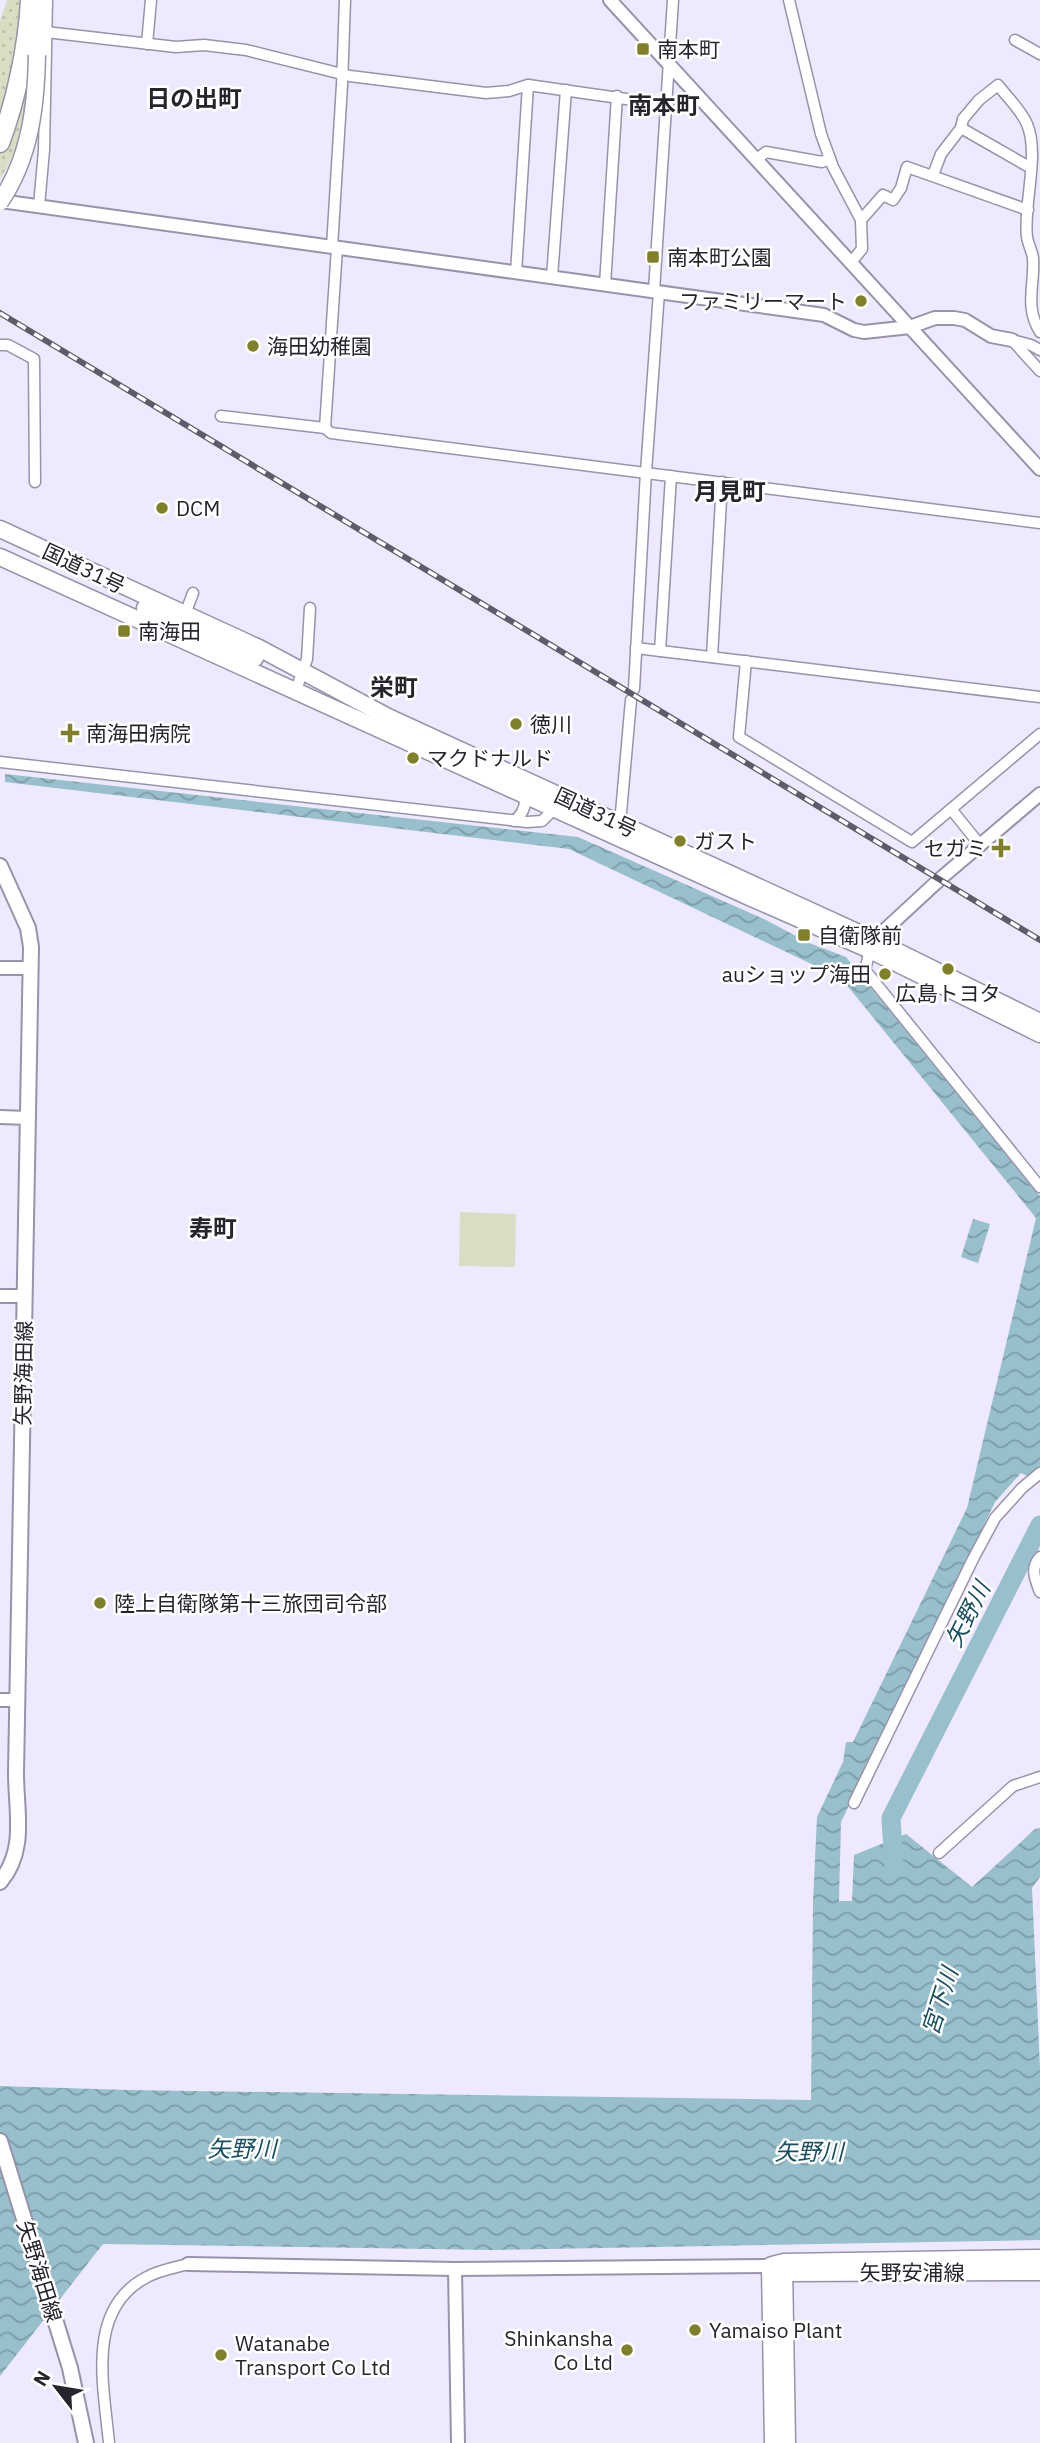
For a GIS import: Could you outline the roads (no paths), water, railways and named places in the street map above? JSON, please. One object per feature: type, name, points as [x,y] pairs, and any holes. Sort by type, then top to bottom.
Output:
[{"type":"highway","points":[[0,143],[11,111],[30,0]]},
{"type":"main road","points":[[0,201],[13,182],[26,145],[35,103],[36,0]]},
{"type":"main road","name":"国道31号","points":[[0,529],[259,648],[300,680],[524,793],[559,802],[620,824],[872,945],[1040,1034]]},
{"type":"main road","points":[[0,540],[300,680]]},
{"type":"main road","name":"国道31号","points":[[0,557],[388,717],[559,802],[1040,1022]]},
{"type":"main road","name":"矢野海田線","points":[[0,866],[28,928],[30,968],[17,1700],[18,1847],[10,1869],[0,1882]]},
{"type":"main road","name":"矢野海田線","points":[[0,2141],[69,2368],[86,2443]]},
{"type":"main road","name":"矢野安浦線","points":[[779,2267],[1040,2258]]},
{"type":"main road","points":[[773,2443],[779,2267]]},
{"type":"main road","points":[[779,2267],[787,2443]]},
{"type":"main road","name":"矢野安浦線","points":[[779,2267],[1040,2272]]},
{"type":"street","points":[[39,206],[44,150],[47,0]]},
{"type":"street","points":[[147,44],[151,0]]},
{"type":"street","points":[[325,428],[345,0]]},
{"type":"street","points":[[610,0],[1040,468]]},
{"type":"street","points":[[634,689],[673,0]]},
{"type":"street","points":[[789,0],[821,134],[830,159],[861,220],[862,249],[852,261]]},
{"type":"street","points":[[46,32],[176,47],[204,45],[246,50],[350,76],[486,93],[509,92],[528,85],[668,105]]},
{"type":"street","points":[[1014,40],[1040,54]]},
{"type":"street","points":[[516,273],[528,85]]},
{"type":"street","points":[[933,175],[942,154],[961,128],[963,119],[979,100],[998,85],[1027,124],[1031,168],[1027,238],[1033,256],[1029,292],[1035,323],[1040,332]]},
{"type":"street","points":[[552,278],[566,90]]},
{"type":"street","points":[[605,285],[617,96]]},
{"type":"street","points":[[961,128],[1031,168]]},
{"type":"street","points":[[757,159],[766,152],[822,162],[830,159]]},
{"type":"street","points":[[861,220],[884,195],[893,200],[901,188],[907,167],[1028,210]]},
{"type":"street","points":[[0,201],[824,315],[864,332],[910,327],[935,318],[954,318],[965,320],[991,336],[1031,345],[1040,350]]},
{"type":"street","points":[[1012,340],[1040,371]]},
{"type":"street","points":[[1,345],[8,345],[34,359],[35,482]]},
{"type":"street","points":[[221,416],[325,428],[331,433],[1040,523]]},
{"type":"street","points":[[660,651],[671,475]]},
{"type":"street","points":[[712,657],[722,482]]},
{"type":"street","points":[[185,614],[193,593]]},
{"type":"street","points":[[300,680],[307,659],[310,608]]},
{"type":"street","points":[[636,648],[1040,697]]},
{"type":"street","points":[[746,661],[739,737],[912,842],[1040,734]]},
{"type":"street","points":[[620,824],[631,700]]},
{"type":"street","points":[[0,762],[514,821],[541,821],[559,802]]},
{"type":"street","points":[[514,821],[523,811],[524,793]]},
{"type":"street","points":[[1040,794],[980,845],[872,945],[865,970],[1040,1187]]},
{"type":"street","points":[[951,809],[980,845]]},
{"type":"street","points":[[0,968],[30,968]]},
{"type":"street","points":[[0,1117],[27,1118]]},
{"type":"street","points":[[0,1296],[24,1296]]},
{"type":"street","points":[[854,1803],[995,1518],[1022,1488],[1040,1474]]},
{"type":"street","points":[[1040,1556],[1035,1562],[1033,1574],[1040,1592]]},
{"type":"street","points":[[0,1700],[17,1700]]},
{"type":"street","points":[[939,1853],[1013,1786],[1040,1777]]},
{"type":"street","points":[[108,2443],[102,2351],[111,2313],[120,2298],[147,2277],[188,2264],[455,2269],[779,2267]]},
{"type":"street","points":[[455,2269],[458,2443]]},
{"type":"water","name":"宮下川","points":[[5,774],[578,837],[766,920],[809,943],[846,957],[1040,1196],[1040,1468],[1029,1477],[1021,1473],[995,1502],[841,1822],[839,1901],[852,1901],[854,1855],[906,1834],[972,1887],[1035,1829],[1040,1828],[1040,1877],[1032,1888],[1040,2069],[1040,2240],[491,2250],[103,2244],[0,2376],[0,2086],[811,2100],[813,1902],[817,1817],[843,1762],[846,1742],[853,1742],[967,1508],[1036,1218],[841,978],[569,849],[5,782]]},
{"type":"water","points":[[973,1219],[990,1224],[978,1263],[961,1257]]},
{"type":"waterway","name":"矢野川","points":[[894,1866],[891,1818],[1040,1525]]},
{"type":"railway","points":[[0,313],[1040,940]]},
{"type":"place","name":"南本町","points":[[643,49]]},
{"type":"place","name":"南本町公園","points":[[653,257]]},
{"type":"place","name":"ファミリーマート","points":[[861,301]]},
{"type":"place","name":"海田幼稚園","points":[[253,346]]},
{"type":"place","name":"DCM","points":[[162,508]]},
{"type":"place","name":"南海田","points":[[124,631]]},
{"type":"place","name":"徳川","points":[[516,724]]},
{"type":"place","name":"南海田病院","points":[[70,733]]},
{"type":"place","name":"マクドナルド","points":[[413,758]]},
{"type":"place","name":"ガスト","points":[[680,841]]},
{"type":"place","name":"セガミ","points":[[1001,848]]},
{"type":"place","name":"自衛隊前","points":[[804,935]]},
{"type":"place","name":"広島トヨタ","points":[[948,969]]},
{"type":"place","name":"auショップ海田","points":[[885,974]]},
{"type":"place","name":"陸上自衛隊第十三旅団司令部","points":[[100,1603]]},
{"type":"place","name":"Yamaiso Plant","points":[[695,2330]]},
{"type":"place","name":"Shinkansha Co Ltd","points":[[627,2350]]},
{"type":"place","name":"Watanabe Transport Co Ltd","points":[[221,2355]]},
{"type":"district","name":"日の出町","points":[[194,98]]},
{"type":"district","name":"南本町","points":[[664,105]]},
{"type":"district","name":"月見町","points":[[730,491]]},
{"type":"district","name":"栄町","points":[[394,687]]},
{"type":"district","name":"寿町","points":[[213,1228]]}]
